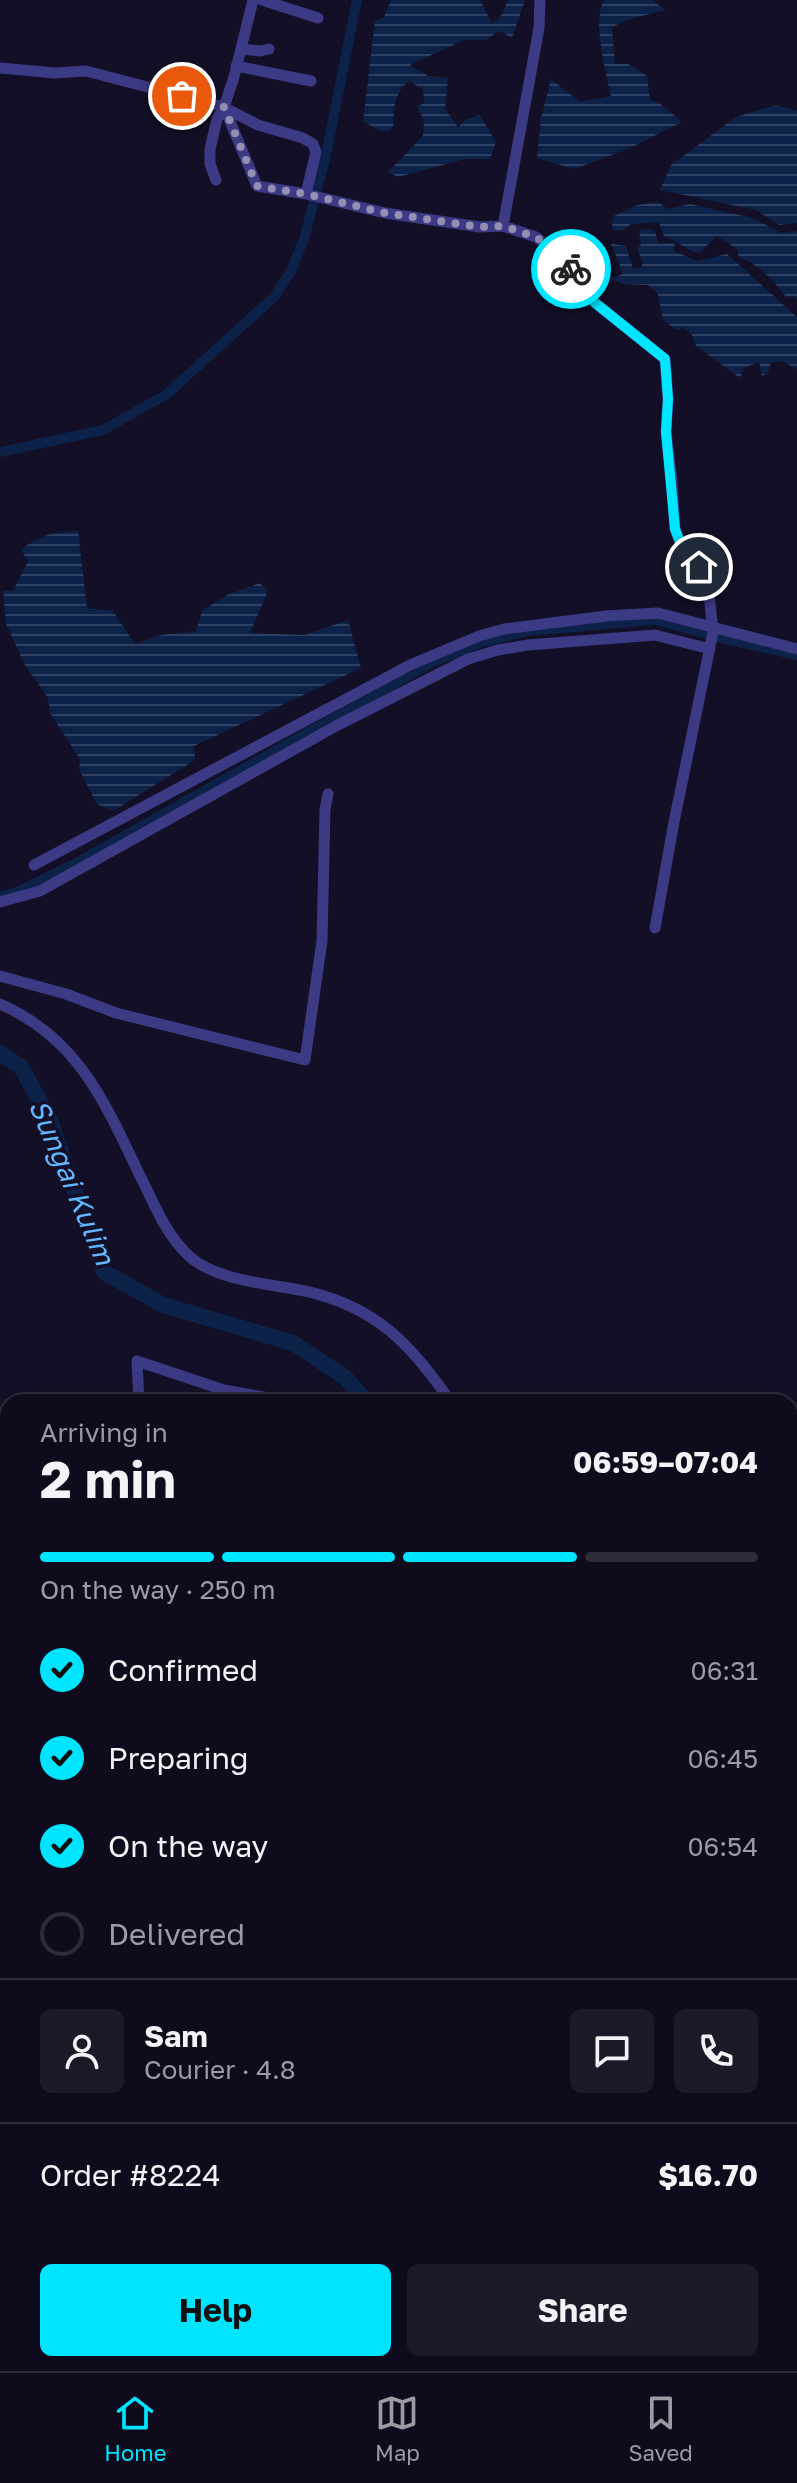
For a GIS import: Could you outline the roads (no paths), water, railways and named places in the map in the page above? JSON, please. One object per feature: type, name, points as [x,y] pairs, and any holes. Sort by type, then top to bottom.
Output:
[{"type":"street","points":[[216,180],[210,164],[210,149],[253,0]]},
{"type":"street","points":[[262,0],[318,18]]},
{"type":"street","points":[[503,226],[539,28],[540,0]]},
{"type":"street","points":[[241,49],[269,49]]},
{"type":"street","points":[[236,66],[311,81]]},
{"type":"street","points":[[0,68],[55,73],[86,71],[224,107],[258,125],[303,138],[313,144],[316,152],[310,195]]},
{"type":"street","points":[[224,107],[257,186],[385,213],[480,227],[503,226],[536,237],[563,258],[594,302],[665,359],[668,399],[666,432],[675,529],[680,542],[699,567],[709,594],[712,630],[655,928]]},
{"type":"street","points":[[34,865],[410,665],[479,636],[504,629],[591,617],[658,613],[712,630],[797,649]]},
{"type":"street","points":[[0,902],[40,891],[336,726],[468,659],[528,645],[655,635],[710,647]]},
{"type":"street","points":[[0,976],[66,994],[116,1013],[305,1060],[322,941],[328,794]]},
{"type":"street","points":[[0,1004],[20,1013],[47,1032],[81,1065],[103,1099],[171,1239],[193,1260],[222,1273],[337,1300],[380,1322],[416,1354],[445,1394]]},
{"type":"street","points":[[139,1394],[137,1361],[224,1390],[247,1394]]},
{"type":"water","points":[[391,0],[480,0],[492,24],[501,16],[508,0],[525,0],[512,38],[499,31],[486,40],[464,40],[410,65],[428,76],[448,78],[445,109],[458,127],[467,119],[480,115],[496,142],[490,159],[465,159],[398,177],[388,172],[423,136],[424,120],[417,107],[424,103],[423,89],[409,81],[398,96],[393,127],[387,132],[363,121],[375,21],[384,17]]},
{"type":"water","points":[[604,0],[652,0],[665,10],[612,27],[615,64],[628,64],[647,76],[650,100],[659,103],[682,122],[628,149],[574,169],[537,158],[541,118],[551,79],[580,102],[611,96],[599,21]]},
{"type":"water","points":[[776,105],[797,111],[797,223],[779,225],[756,210],[660,190],[671,165],[736,117]]},
{"type":"water","points":[[658,202],[668,209],[690,204],[753,218],[781,233],[797,231],[797,299],[786,297],[766,274],[739,257],[737,249],[717,236],[699,253],[664,237],[659,222],[631,224],[624,230],[614,231],[614,216],[638,205]]},
{"type":"water","points":[[639,230],[655,231],[658,243],[675,243],[674,251],[697,261],[727,254],[797,317],[797,369],[782,361],[771,363],[768,373],[762,376],[759,362],[744,368],[740,378],[696,346],[692,335],[683,327],[677,330],[663,320],[658,294],[648,285],[623,284],[609,279],[623,274],[611,244],[626,246],[633,269],[641,268],[643,262],[637,249],[641,244]]},
{"type":"water","points":[[78,531],[87,608],[113,611],[135,644],[161,635],[196,631],[202,611],[227,595],[260,583],[268,591],[250,633],[305,635],[348,620],[361,668],[194,746],[195,760],[113,811],[97,804],[79,769],[80,759],[50,713],[48,698],[25,665],[6,624],[3,591],[13,591],[28,561],[21,550],[48,535]]},
{"type":"waterway","points":[[0,452],[103,430],[167,394],[274,297],[291,271],[304,239],[325,160],[357,0]]},
{"type":"waterway","points":[[0,896],[15,893],[76,863],[431,663],[482,642],[529,631],[655,620],[797,655]]},
{"type":"waterway","name":"Sungai Kulim","points":[[0,1053],[21,1067],[49,1118],[104,1272],[163,1305],[293,1343],[346,1378],[360,1394]]}]
